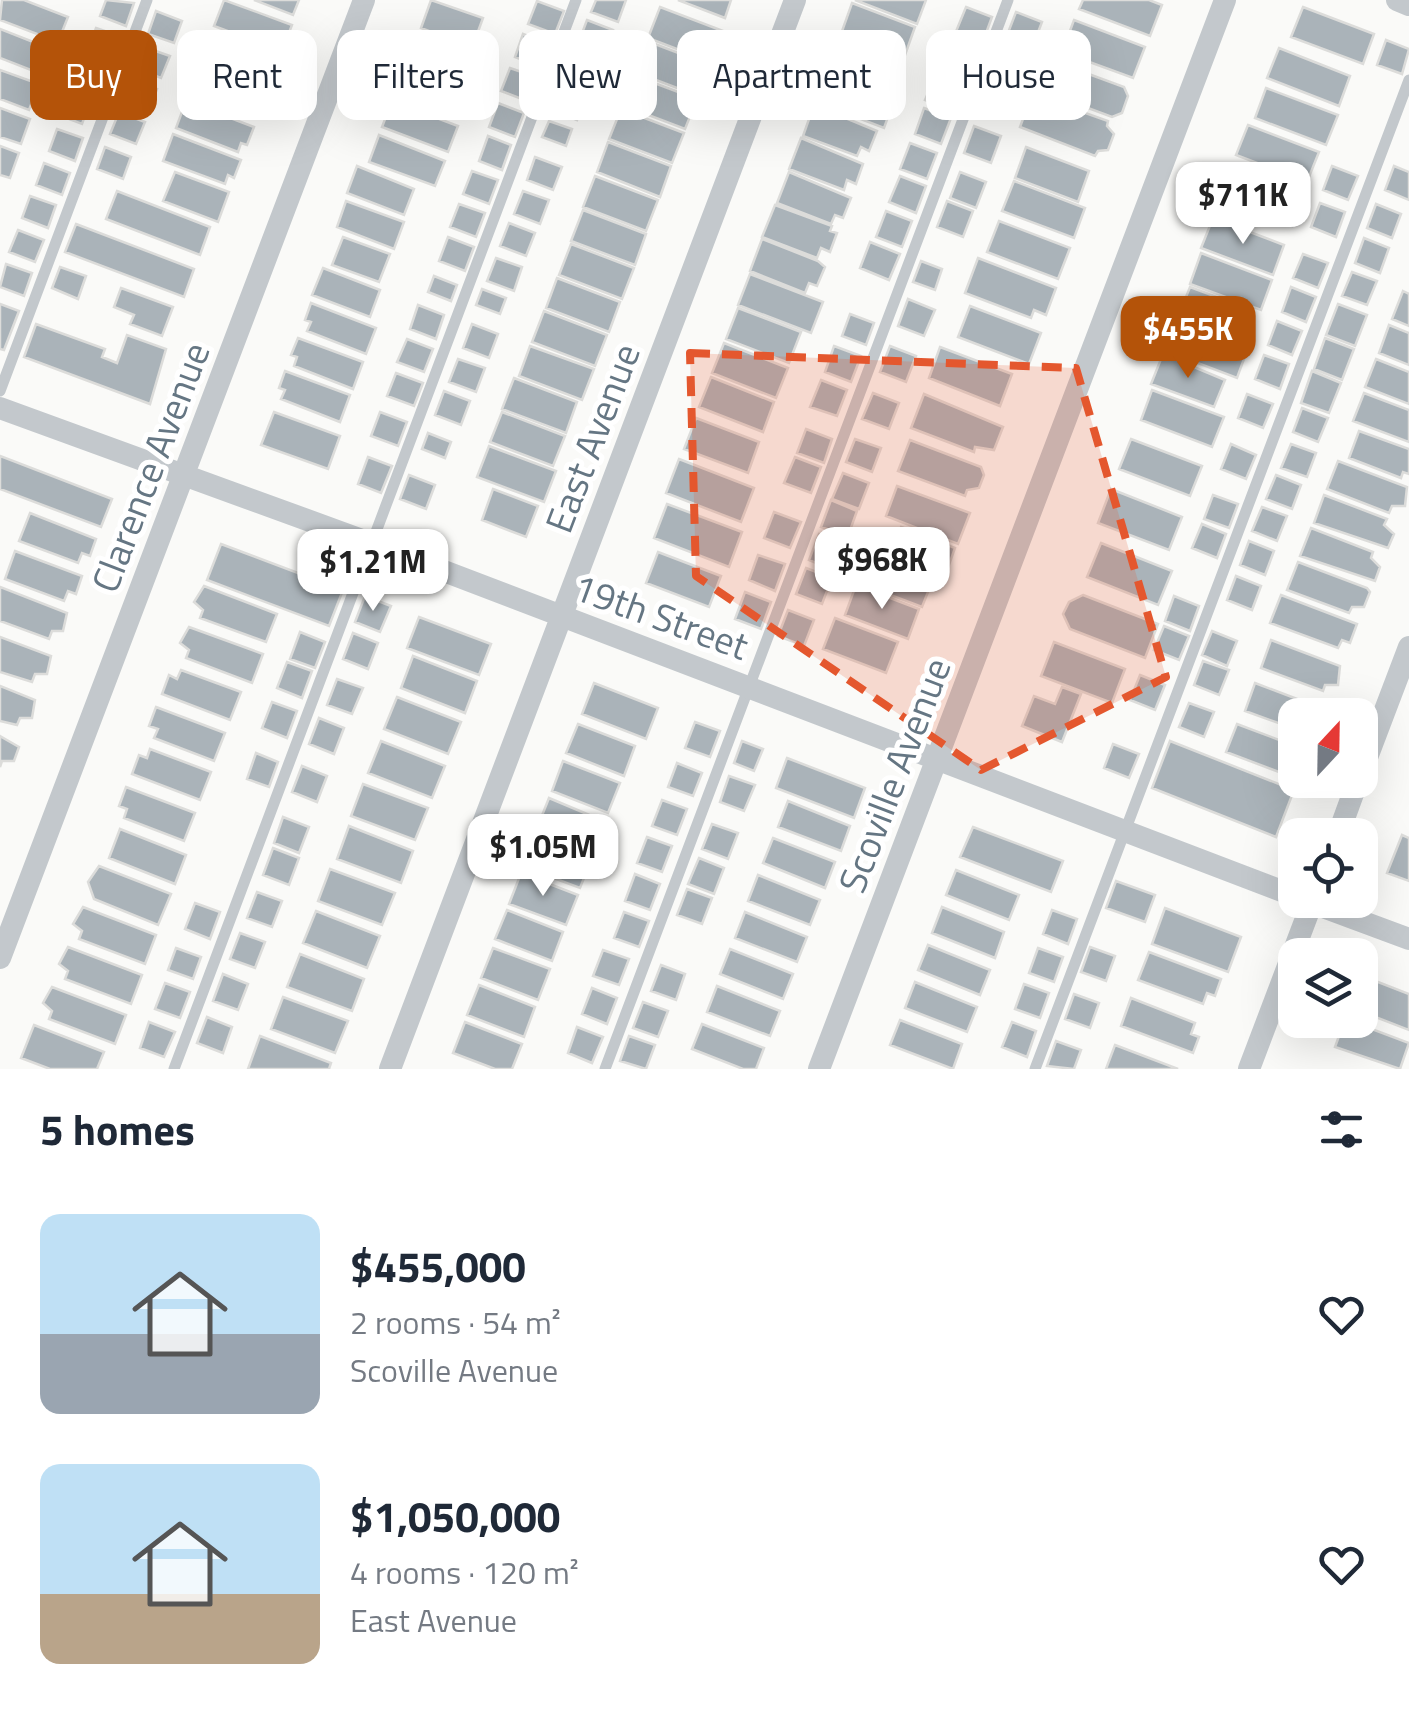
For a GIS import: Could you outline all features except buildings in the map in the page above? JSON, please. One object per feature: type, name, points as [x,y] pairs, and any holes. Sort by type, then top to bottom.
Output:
[{"type":"street","name":"Clarence Avenue","points":[[0,958],[364,0]]},
{"type":"street","name":"East Avenue","points":[[390,1069],[795,0]]},
{"type":"street","name":"Scoville Avenue","points":[[819,1069],[1225,0]]},
{"type":"street","points":[[1396,0],[1409,5]]},
{"type":"street","name":"19th Street","points":[[0,408],[373,544],[1278,889]]},
{"type":"street","points":[[1378,728],[1409,647]]},
{"type":"street","points":[[1250,1069],[1300,918]]},
{"type":"street","name":"19th Street","points":[[1354,918],[1409,939]]},
{"type":"lane","points":[[0,391],[147,0]]},
{"type":"lane","points":[[174,1069],[576,0]]},
{"type":"lane","points":[[605,1069],[1008,0]]},
{"type":"lane","points":[[1035,1069],[1409,80]]},
{"type":"highlighted area","points":[[690,353],[1076,368],[1166,677],[981,770],[696,576]]}]
